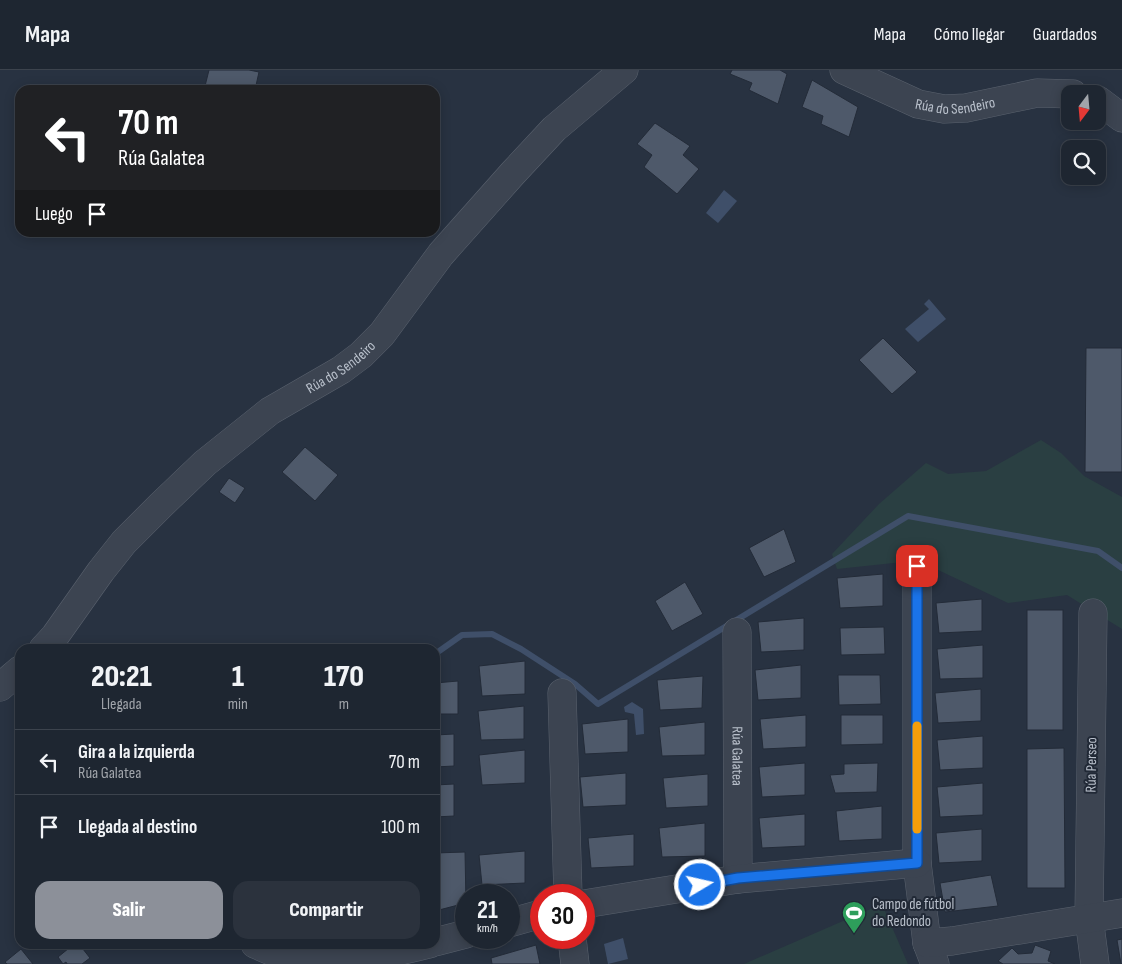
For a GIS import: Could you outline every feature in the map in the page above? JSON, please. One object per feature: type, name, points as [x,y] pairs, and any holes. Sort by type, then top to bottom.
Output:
[{"type":"street","name":"Rúa do Sendeiro","points":[[48,644],[112,557],[161,505],[205,463],[270,411],[342,370],[361,356],[382,334],[441,254],[513,173],[554,130],[624,70]]},
{"type":"street","name":"Rúa do Sendeiro","points":[[844,70],[918,104],[944,109],[966,108],[1037,93],[1061,94]]},
{"type":"street","points":[[917,566],[917,863],[931,954],[952,941],[1122,912]]},
{"type":"street","name":"Rúa Perseo","points":[[1093,613],[1089,918],[1095,964]]},
{"type":"street","name":"Rúa Galatea","points":[[737,632],[738,878]]},
{"type":"street","points":[[0,687],[15,674]]},
{"type":"street","points":[[562,693],[568,884]]},
{"type":"street","points":[[595,902],[738,878],[917,863]]},
{"type":"street","points":[[440,941],[455,937]]},
{"type":"street","points":[[268,949],[291,958],[322,963],[362,959],[401,953],[413,949]]},
{"type":"street","points":[[573,949],[575,964]]},
{"type":"green space","points":[[1041,440],[1061,453],[1084,476],[1122,497],[1122,629],[1067,595],[1008,603],[936,569],[903,562],[837,569],[832,554],[879,504],[926,463],[948,474],[986,471]]},
{"type":"green space","name":"Campo de fútbol do Redondo","points":[[882,904],[908,964],[744,964]]},
{"type":"water","points":[[724,190],[737,201],[718,223],[706,213]]},
{"type":"water","points":[[929,299],[946,319],[918,342],[905,329],[929,309],[924,304]]},
{"type":"water","points":[[632,702],[643,709],[644,734],[636,735],[634,714],[625,712],[624,707]]},
{"type":"water","points":[[623,938],[628,959],[608,964],[604,944]]},
{"type":"building","points":[[209,70],[249,70],[259,72],[256,85],[205,85]]},
{"type":"building","points":[[732,70],[780,70],[787,74],[778,104],[749,90],[752,83],[730,74]]},
{"type":"building","points":[[812,80],[858,107],[849,137],[821,124],[823,116],[802,107]]},
{"type":"building","points":[[655,123],[690,146],[683,155],[699,169],[677,194],[644,167],[652,155],[637,144]]},
{"type":"building","points":[[883,338],[917,372],[892,394],[859,360]]},
{"type":"building","points":[[1086,348],[1122,348],[1122,472],[1085,472]]},
{"type":"building","points":[[305,447],[338,475],[315,501],[282,472]]},
{"type":"building","points":[[229,478],[245,488],[235,503],[219,492]]},
{"type":"building","points":[[784,529],[796,562],[764,577],[749,548]]},
{"type":"building","points":[[883,574],[883,606],[840,608],[837,578]]},
{"type":"building","points":[[685,582],[703,614],[672,631],[655,601]]},
{"type":"building","points":[[982,599],[982,631],[939,633],[936,603]]},
{"type":"building","points":[[1027,610],[1063,610],[1063,730],[1027,730]]},
{"type":"building","points":[[804,618],[804,650],[761,652],[758,622]]},
{"type":"building","points":[[884,627],[885,654],[841,655],[840,628]]},
{"type":"building","points":[[983,645],[983,678],[940,679],[937,649]]},
{"type":"building","points":[[525,661],[525,694],[482,696],[479,666]]},
{"type":"building","points":[[801,665],[801,698],[758,700],[755,670]]},
{"type":"building","points":[[838,675],[880,675],[881,704],[839,705]]},
{"type":"building","points":[[703,676],[702,708],[660,710],[657,680]]},
{"type":"building","points":[[458,681],[458,714],[440,714],[440,683]]},
{"type":"building","points":[[981,689],[981,721],[938,723],[935,693]]},
{"type":"building","points":[[524,706],[524,739],[481,740],[478,711]]},
{"type":"building","points":[[806,715],[806,747],[763,749],[760,719]]},
{"type":"building","points":[[841,715],[883,715],[883,744],[841,745]]},
{"type":"building","points":[[628,719],[628,752],[585,754],[582,724]]},
{"type":"building","points":[[705,722],[705,755],[662,756],[659,727]]},
{"type":"building","points":[[454,734],[454,766],[440,767],[440,735]]},
{"type":"building","points":[[983,736],[983,768],[940,770],[937,740]]},
{"type":"building","points":[[1064,748],[1065,888],[1027,888],[1027,749]]},
{"type":"building","points":[[525,750],[525,783],[482,785],[479,755]]},
{"type":"building","points":[[805,763],[805,795],[762,797],[759,767]]},
{"type":"building","points":[[878,763],[877,792],[835,793],[830,775],[844,774],[844,764]]},
{"type":"building","points":[[626,773],[626,805],[583,807],[580,777]]},
{"type":"building","points":[[708,774],[708,806],[666,808],[663,778]]},
{"type":"building","points":[[983,783],[983,815],[940,817],[937,787]]},
{"type":"building","points":[[454,784],[454,816],[440,817],[440,785]]},
{"type":"building","points":[[882,806],[882,839],[839,841],[836,811]]},
{"type":"building","points":[[805,814],[805,846],[762,848],[759,818]]},
{"type":"building","points":[[705,823],[705,856],[662,857],[659,828]]},
{"type":"building","points":[[982,829],[982,861],[939,863],[936,833]]},
{"type":"building","points":[[634,834],[634,866],[591,868],[588,838]]},
{"type":"building","points":[[525,851],[525,883],[482,884],[479,855]]},
{"type":"building","points":[[465,852],[466,884],[455,884],[455,906],[440,910],[440,853]]},
{"type":"building","points":[[991,875],[998,906],[945,912],[940,883]]},
{"type":"building","points":[[1122,939],[1122,964],[1121,964],[1117,940]]},
{"type":"building","points":[[1035,945],[1051,951],[1048,961],[1055,964],[1003,964],[998,961],[1012,948],[1018,954],[1032,953]]},
{"type":"building","points":[[530,947],[530,949],[537,949],[540,964],[492,964],[491,958]]},
{"type":"building","points":[[21,949],[33,964],[7,964],[5,962]]},
{"type":"building","points":[[68,949],[83,949],[90,958],[82,964],[67,964],[66,962],[63,964],[58,957]]},
{"type":"waterway","points":[[440,650],[462,635],[492,634],[521,649],[575,684],[598,704],[908,516],[1098,551],[1122,568]]},
{"type":"slow traffic","points":[[917,726],[917,829]]},
{"type":"place","name":"Campo de fútbol do Redondo","points":[[854,934]]},
{"type":"route","points":[[700,885],[738,878],[917,863],[917,566]]}]
